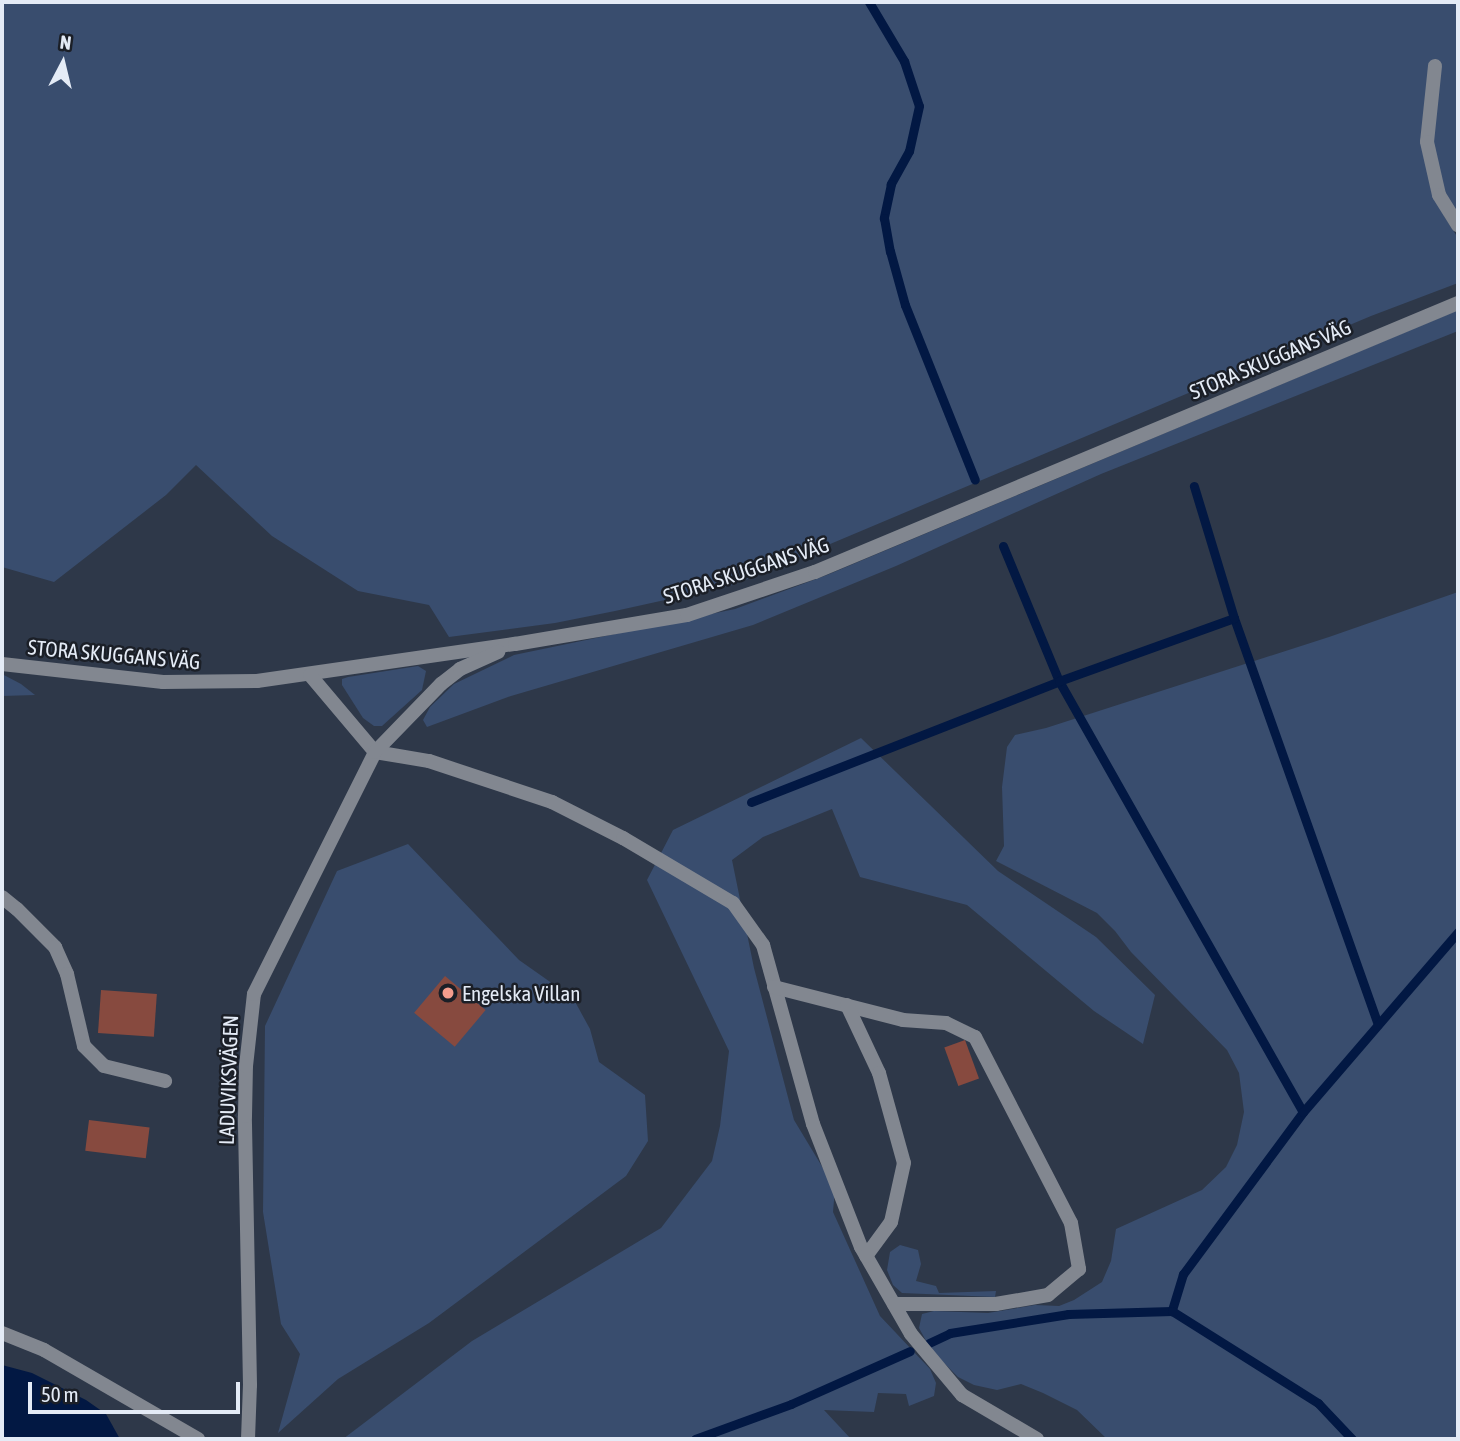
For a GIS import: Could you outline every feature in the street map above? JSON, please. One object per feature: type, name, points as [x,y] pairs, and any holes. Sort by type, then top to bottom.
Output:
[{"type":"street","points":[[1435,66],[1427,142],[1439,195],[1458,225]]},
{"type":"street","name":"STORA SKUGGANS VÄG","points":[[2,664],[163,682],[205,684],[310,675],[687,615],[816,572],[1458,303]]},
{"type":"street","name":"LADUVIKSVÄGEN","points":[[248,1439],[250,1385],[245,1116],[246,1066],[254,994],[375,752],[441,684],[460,669],[515,644]]},
{"type":"street","points":[[310,675],[375,752],[429,761],[552,802],[642,849],[733,903],[763,946],[813,1124],[866,1256],[911,1334],[962,1395],[1037,1439]]},
{"type":"street","points":[[2,897],[55,947],[67,974],[84,1046],[104,1066],[165,1081]]},
{"type":"street","points":[[775,987],[903,1020],[946,1023],[975,1037],[1071,1223],[1079,1269],[1048,1296],[996,1304],[894,1304]]},
{"type":"street","points":[[847,1005],[879,1073],[904,1163],[891,1222],[866,1256]]},
{"type":"street","points":[[2,1332],[44,1350],[198,1439]]},
{"type":"shaded area","points":[[2,2],[1458,2],[1458,216],[1444,216],[1458,238],[1458,283],[1371,316],[733,585],[615,611],[555,623],[449,637],[429,605],[358,591],[272,536],[196,465],[166,495],[54,582],[2,567]]},
{"type":"shaded area","points":[[1458,310],[1458,331],[1101,474],[896,566],[753,625],[511,696],[427,727],[423,720],[430,707],[454,684],[514,655],[735,609],[827,575]]},
{"type":"shaded area","points":[[1458,592],[1458,1439],[1107,1439],[1077,1410],[1043,1393],[1021,1384],[997,1390],[974,1385],[958,1377],[931,1350],[919,1328],[922,1314],[934,1311],[988,1313],[1035,1305],[1059,1306],[1074,1300],[1102,1282],[1111,1261],[1116,1229],[1202,1190],[1226,1167],[1237,1145],[1244,1112],[1239,1073],[1227,1050],[1131,952],[1115,931],[1097,913],[996,861],[1004,846],[1002,787],[1007,747],[1015,735],[1046,728],[1329,637]]},
{"type":"shaded area","points":[[418,666],[426,671],[422,690],[382,726],[374,726],[363,718],[342,685],[342,679],[348,677]]},
{"type":"shaded area","points":[[2,674],[21,684],[35,695],[2,696]]},
{"type":"shaded area","points":[[861,738],[998,871],[1096,937],[1155,995],[1143,1044],[1094,1011],[967,905],[860,877],[832,809],[763,837],[732,860],[754,968],[794,1120],[835,1188],[833,1212],[880,1316],[930,1369],[936,1383],[934,1396],[909,1406],[906,1394],[878,1393],[874,1412],[824,1410],[851,1439],[343,1439],[472,1341],[661,1228],[712,1161],[720,1126],[729,1051],[647,880],[673,830]]},
{"type":"shaded area","points":[[408,844],[519,960],[573,998],[590,1029],[599,1062],[645,1095],[648,1141],[626,1176],[429,1323],[338,1379],[278,1433],[300,1354],[281,1324],[263,1212],[265,1026],[337,871]]},
{"type":"shaded area","points":[[900,1245],[918,1250],[921,1264],[916,1281],[936,1286],[939,1293],[996,1291],[995,1297],[902,1293],[893,1285],[887,1270],[890,1252]]},
{"type":"shaded area","points":[[2,1365],[32,1373],[86,1400],[106,1414],[120,1439],[2,1439]]},
{"type":"building","name":"Engelska Villan","points":[[445,976],[486,1010],[455,1047],[414,1013]]},
{"type":"building","points":[[101,990],[157,994],[154,1037],[98,1033]]},
{"type":"building","points":[[965,1040],[979,1079],[958,1086],[944,1048]]},
{"type":"building","points":[[89,1120],[150,1127],[146,1158],[85,1151]]},
{"type":"waterway","points":[[869,2],[904,61],[919,106],[909,151],[891,184],[884,218],[890,251],[905,305],[975,480]]},
{"type":"waterway","points":[[751,802],[1059,681],[1234,618],[1194,486]]},
{"type":"waterway","points":[[1003,546],[1059,681],[1303,1112],[1183,1274],[1172,1311]]},
{"type":"waterway","points":[[1234,618],[1378,1024]]},
{"type":"waterway","points":[[1303,1112],[1458,932]]},
{"type":"waterway","points":[[929,1343],[950,1333],[1068,1314],[1172,1311],[1318,1403],[1352,1439]]},
{"type":"waterway","points":[[695,1439],[791,1404],[910,1351]]},
{"type":"place","name":"Engelska Villan","points":[[448,993]]}]
